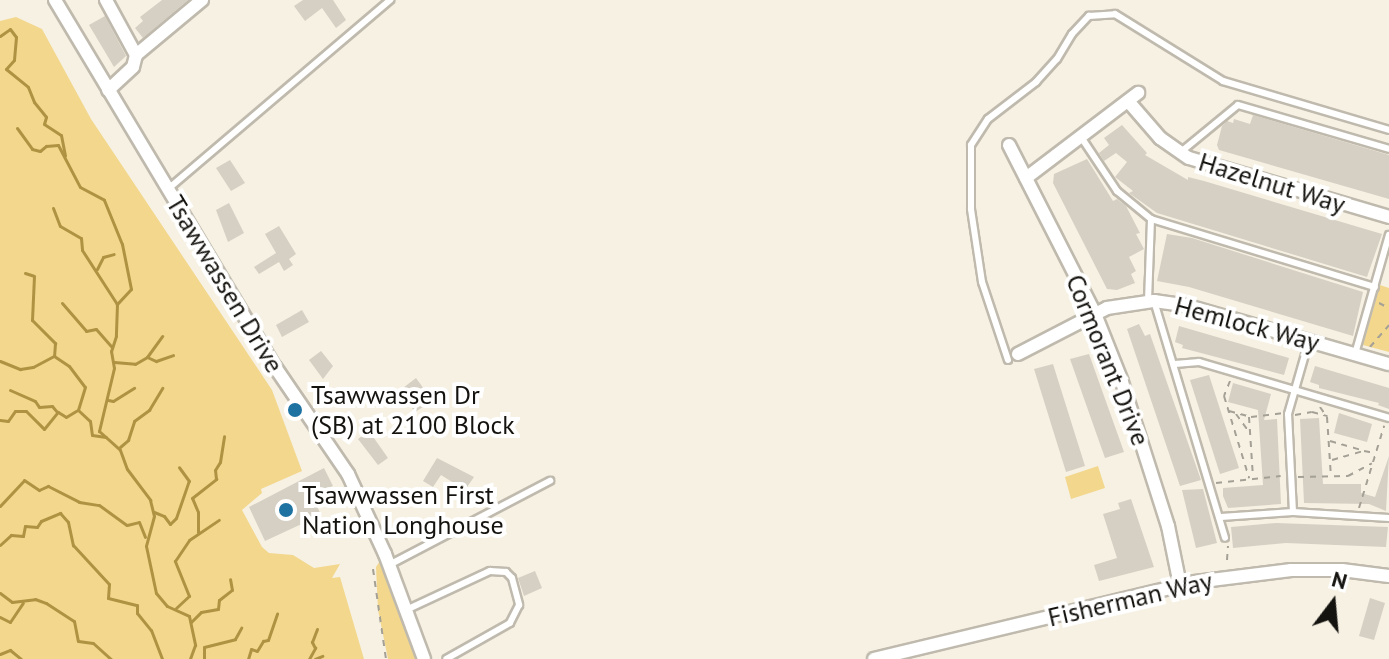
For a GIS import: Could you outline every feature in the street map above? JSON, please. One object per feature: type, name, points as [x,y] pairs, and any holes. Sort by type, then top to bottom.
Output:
[{"type":"street","name":"Tsawwassen Drive","points":[[55,0],[275,367],[348,474],[389,565],[424,659]]},
{"type":"street","points":[[106,0],[136,55]]},
{"type":"street","points":[[108,90],[133,67],[136,55],[202,0]]},
{"type":"street","name":"Hazelnut Way","points":[[1081,137],[1133,97],[1179,153],[1389,217]]},
{"type":"street","points":[[1026,178],[1081,137]]},
{"type":"street","name":"Cormorant Drive","points":[[1009,145],[1095,314],[1146,453],[1168,526],[1180,585]]},
{"type":"street","name":"Hemlock Way","points":[[1013,357],[1095,314],[1123,304],[1151,301],[1184,305],[1389,364]]},
{"type":"street","name":"Fisherman Way","points":[[874,659],[1180,585],[1291,570],[1342,570],[1389,576]]},
{"type":"lane","points":[[168,189],[390,0]]},
{"type":"lane","points":[[1013,357],[982,282],[971,209],[971,145],[988,119],[1036,82],[1089,16],[1115,14],[1223,81],[1389,130]]},
{"type":"lane","points":[[1179,153],[1238,105],[1389,149]]},
{"type":"lane","points":[[1081,137],[1117,191],[1151,219],[1375,287]]},
{"type":"lane","points":[[1151,219],[1151,301],[1175,364],[1212,484],[1225,538]]},
{"type":"lane","points":[[1355,354],[1389,235]]},
{"type":"lane","points":[[1293,512],[1288,417],[1309,341]]},
{"type":"lane","points":[[1175,364],[1199,362],[1388,418]]},
{"type":"lane","points":[[389,565],[456,527],[550,481]]},
{"type":"lane","points":[[1221,517],[1293,512],[1389,518]]},
{"type":"lane","points":[[406,610],[490,571],[506,572],[512,578],[519,605],[510,623],[446,659]]},
{"type":"path","points":[[1371,299],[1389,308]]},
{"type":"path","points":[[1369,348],[1388,331],[1389,325]]},
{"type":"path","points":[[1232,372],[1224,394],[1251,478]]},
{"type":"path","points":[[1315,396],[1315,404],[1327,417],[1331,477]]},
{"type":"path","points":[[1228,410],[1249,417],[1282,413]]},
{"type":"path","points":[[1293,415],[1312,412],[1327,417]]},
{"type":"path","points":[[1236,413],[1240,424],[1250,433]]},
{"type":"path","points":[[1249,417],[1251,478]]},
{"type":"path","points":[[1359,515],[1388,418]]},
{"type":"path","points":[[1329,441],[1376,453]]},
{"type":"path","points":[[1330,461],[1364,451]]},
{"type":"path","points":[[1297,477],[1348,476],[1374,463]]},
{"type":"path","points":[[1212,484],[1286,476]]},
{"type":"path","points":[[1225,538],[1227,560]]},
{"type":"path","points":[[373,569],[386,659]]},
{"type":"shaded area","points":[[16,17],[42,29],[91,119],[272,390],[302,471],[261,489],[262,493],[242,510],[262,547],[269,553],[293,555],[314,568],[340,564],[332,578],[340,577],[364,659],[0,659],[0,21]]},
{"type":"shaded area","points":[[1380,285],[1389,288],[1389,352],[1363,345]]},
{"type":"shaded area","points":[[1098,466],[1105,488],[1071,499],[1065,477]]},
{"type":"shaded area","points":[[380,561],[417,659],[388,659],[378,610],[376,567]]},
{"type":"building","points":[[162,0],[188,0],[143,38],[135,28],[143,21],[140,17]]},
{"type":"building","points":[[303,0],[333,0],[346,20],[336,28],[322,8],[305,21],[294,6]]},
{"type":"building","points":[[105,16],[126,56],[114,67],[89,25]]},
{"type":"building","points":[[1253,115],[1389,155],[1389,199],[1219,150],[1217,145],[1222,126],[1227,121],[1233,123],[1234,119],[1250,124]]},
{"type":"building","points":[[1122,125],[1147,153],[1145,155],[1188,180],[1188,177],[1204,181],[1382,234],[1367,277],[1157,213],[1129,193],[1133,191],[1115,177],[1127,162],[1116,153],[1104,161],[1099,153],[1109,145],[1104,138]]},
{"type":"building","points":[[1087,159],[1113,201],[1117,199],[1126,206],[1140,233],[1136,234],[1144,249],[1129,257],[1136,271],[1131,274],[1135,283],[1117,290],[1107,289],[1053,183],[1054,174]]},
{"type":"building","points":[[230,160],[245,183],[231,191],[216,168]]},
{"type":"building","points":[[229,203],[244,233],[228,242],[216,210]]},
{"type":"building","points":[[279,226],[296,254],[289,259],[293,265],[284,271],[279,262],[259,274],[254,267],[276,253],[265,234]]},
{"type":"building","points":[[1167,234],[1192,238],[1363,292],[1353,336],[1189,287],[1157,281]]},
{"type":"building","points":[[302,310],[309,322],[282,337],[276,325]]},
{"type":"building","points":[[1139,324],[1145,336],[1150,334],[1201,480],[1180,486],[1127,329]]},
{"type":"building","points":[[1179,326],[1289,358],[1284,375],[1182,348],[1183,345],[1175,342]]},
{"type":"building","points":[[321,351],[333,366],[323,379],[309,360]]},
{"type":"building","points":[[1089,354],[1124,452],[1105,458],[1070,359]]},
{"type":"building","points":[[1053,364],[1085,466],[1066,472],[1034,369]]},
{"type":"building","points":[[1315,366],[1389,388],[1389,409],[1379,403],[1319,388],[1319,385],[1310,382]]},
{"type":"building","points":[[1209,375],[1239,468],[1220,474],[1190,380]]},
{"type":"building","points":[[416,378],[424,389],[418,394],[423,407],[415,412],[399,391]]},
{"type":"building","points":[[1233,383],[1271,394],[1264,420],[1277,419],[1281,504],[1228,508],[1223,496],[1223,488],[1263,485],[1258,410],[1228,402]]},
{"type":"building","points":[[1339,413],[1372,424],[1367,442],[1334,433]]},
{"type":"building","points":[[1319,418],[1323,484],[1361,484],[1361,493],[1375,497],[1389,456],[1386,511],[1369,504],[1304,503],[1300,419]]},
{"type":"building","points":[[369,431],[388,458],[378,465],[358,439]]},
{"type":"building","points":[[437,458],[474,477],[465,490],[441,475],[433,487],[423,481]]},
{"type":"building","points":[[324,468],[333,486],[312,495],[321,515],[265,541],[249,507]]},
{"type":"building","points":[[1203,489],[1217,543],[1196,548],[1182,490]]},
{"type":"building","points":[[1131,499],[1154,567],[1099,581],[1094,565],[1117,558],[1103,514],[1120,509],[1118,503]]},
{"type":"building","points":[[1276,523],[1388,527],[1386,547],[1286,543],[1233,548],[1231,527]]},
{"type":"building","points":[[535,571],[542,588],[524,596],[518,578]]},
{"type":"building","points":[[1370,598],[1385,603],[1374,640],[1359,636]]},
{"type":"waterway","points":[[0,36],[10,29],[16,37],[14,60],[6,69],[28,87],[34,102],[46,117],[44,124],[61,135],[65,156]]},
{"type":"waterway","points":[[17,128],[32,149],[40,151],[46,146],[58,145],[80,187],[104,200],[122,244],[131,289],[117,304],[116,336],[111,351],[114,368],[99,431],[120,450],[127,469],[150,500],[154,516],[146,546],[156,593],[167,606],[189,616],[195,645],[190,659]]},
{"type":"waterway","points":[[53,208],[60,226],[81,238],[82,250],[117,304]]},
{"type":"waterway","points":[[97,269],[103,257],[114,254]]},
{"type":"waterway","points":[[25,273],[34,276],[32,320],[55,343],[54,356]]},
{"type":"waterway","points":[[62,303],[86,331],[96,329],[111,346]]},
{"type":"waterway","points":[[114,362],[135,364],[147,357],[162,336]]},
{"type":"waterway","points":[[147,357],[156,361],[173,355]]},
{"type":"waterway","points":[[54,356],[69,366],[85,387],[78,410],[90,421],[92,435],[106,437]]},
{"type":"waterway","points":[[0,361],[20,369],[33,367],[54,356]]},
{"type":"waterway","points":[[108,400],[113,401],[134,388]]},
{"type":"waterway","points":[[120,447],[128,440],[134,421],[149,410],[162,388]]},
{"type":"waterway","points":[[10,390],[35,401],[39,407],[52,406],[57,412]]},
{"type":"waterway","points":[[0,420],[8,421],[15,411],[26,411],[44,429],[58,412],[66,417],[76,411]]},
{"type":"waterway","points":[[198,532],[198,512],[192,498],[216,479],[215,470],[220,462],[224,436]]},
{"type":"waterway","points":[[154,512],[164,516],[170,524],[176,518],[189,481],[179,467]]},
{"type":"waterway","points":[[0,506],[24,480],[39,490],[48,486],[79,502],[99,505],[127,525],[139,522],[145,537]]},
{"type":"waterway","points":[[0,545],[11,535],[23,536],[25,526],[37,527],[41,521],[60,513],[68,522],[73,545],[109,584],[108,598],[137,605],[137,613],[151,630],[162,659]]},
{"type":"waterway","points":[[176,608],[189,596],[175,561],[189,540],[219,520]]},
{"type":"waterway","points":[[191,622],[201,612],[218,609],[219,600],[232,590],[230,579]]},
{"type":"waterway","points":[[0,593],[12,602],[35,599],[46,603],[74,621],[78,641],[93,643],[111,659]]},
{"type":"waterway","points":[[0,617],[10,622],[23,603]]},
{"type":"waterway","points":[[248,659],[251,649],[257,651],[263,641],[268,640],[277,614]]},
{"type":"waterway","points":[[204,659],[204,647],[235,639],[241,628]]},
{"type":"waterway","points":[[309,659],[315,648],[312,642],[317,629]]},
{"type":"waterway","points":[[0,654],[10,650],[21,659]]},
{"type":"waterway","points":[[315,659],[322,656]]},
{"type":"place","name":"Tsawwassen Dr (SB) at 2100 Block","points":[[295,410]]},
{"type":"place","name":"Tsawwassen First Nation Longhouse","points":[[286,510]]}]
